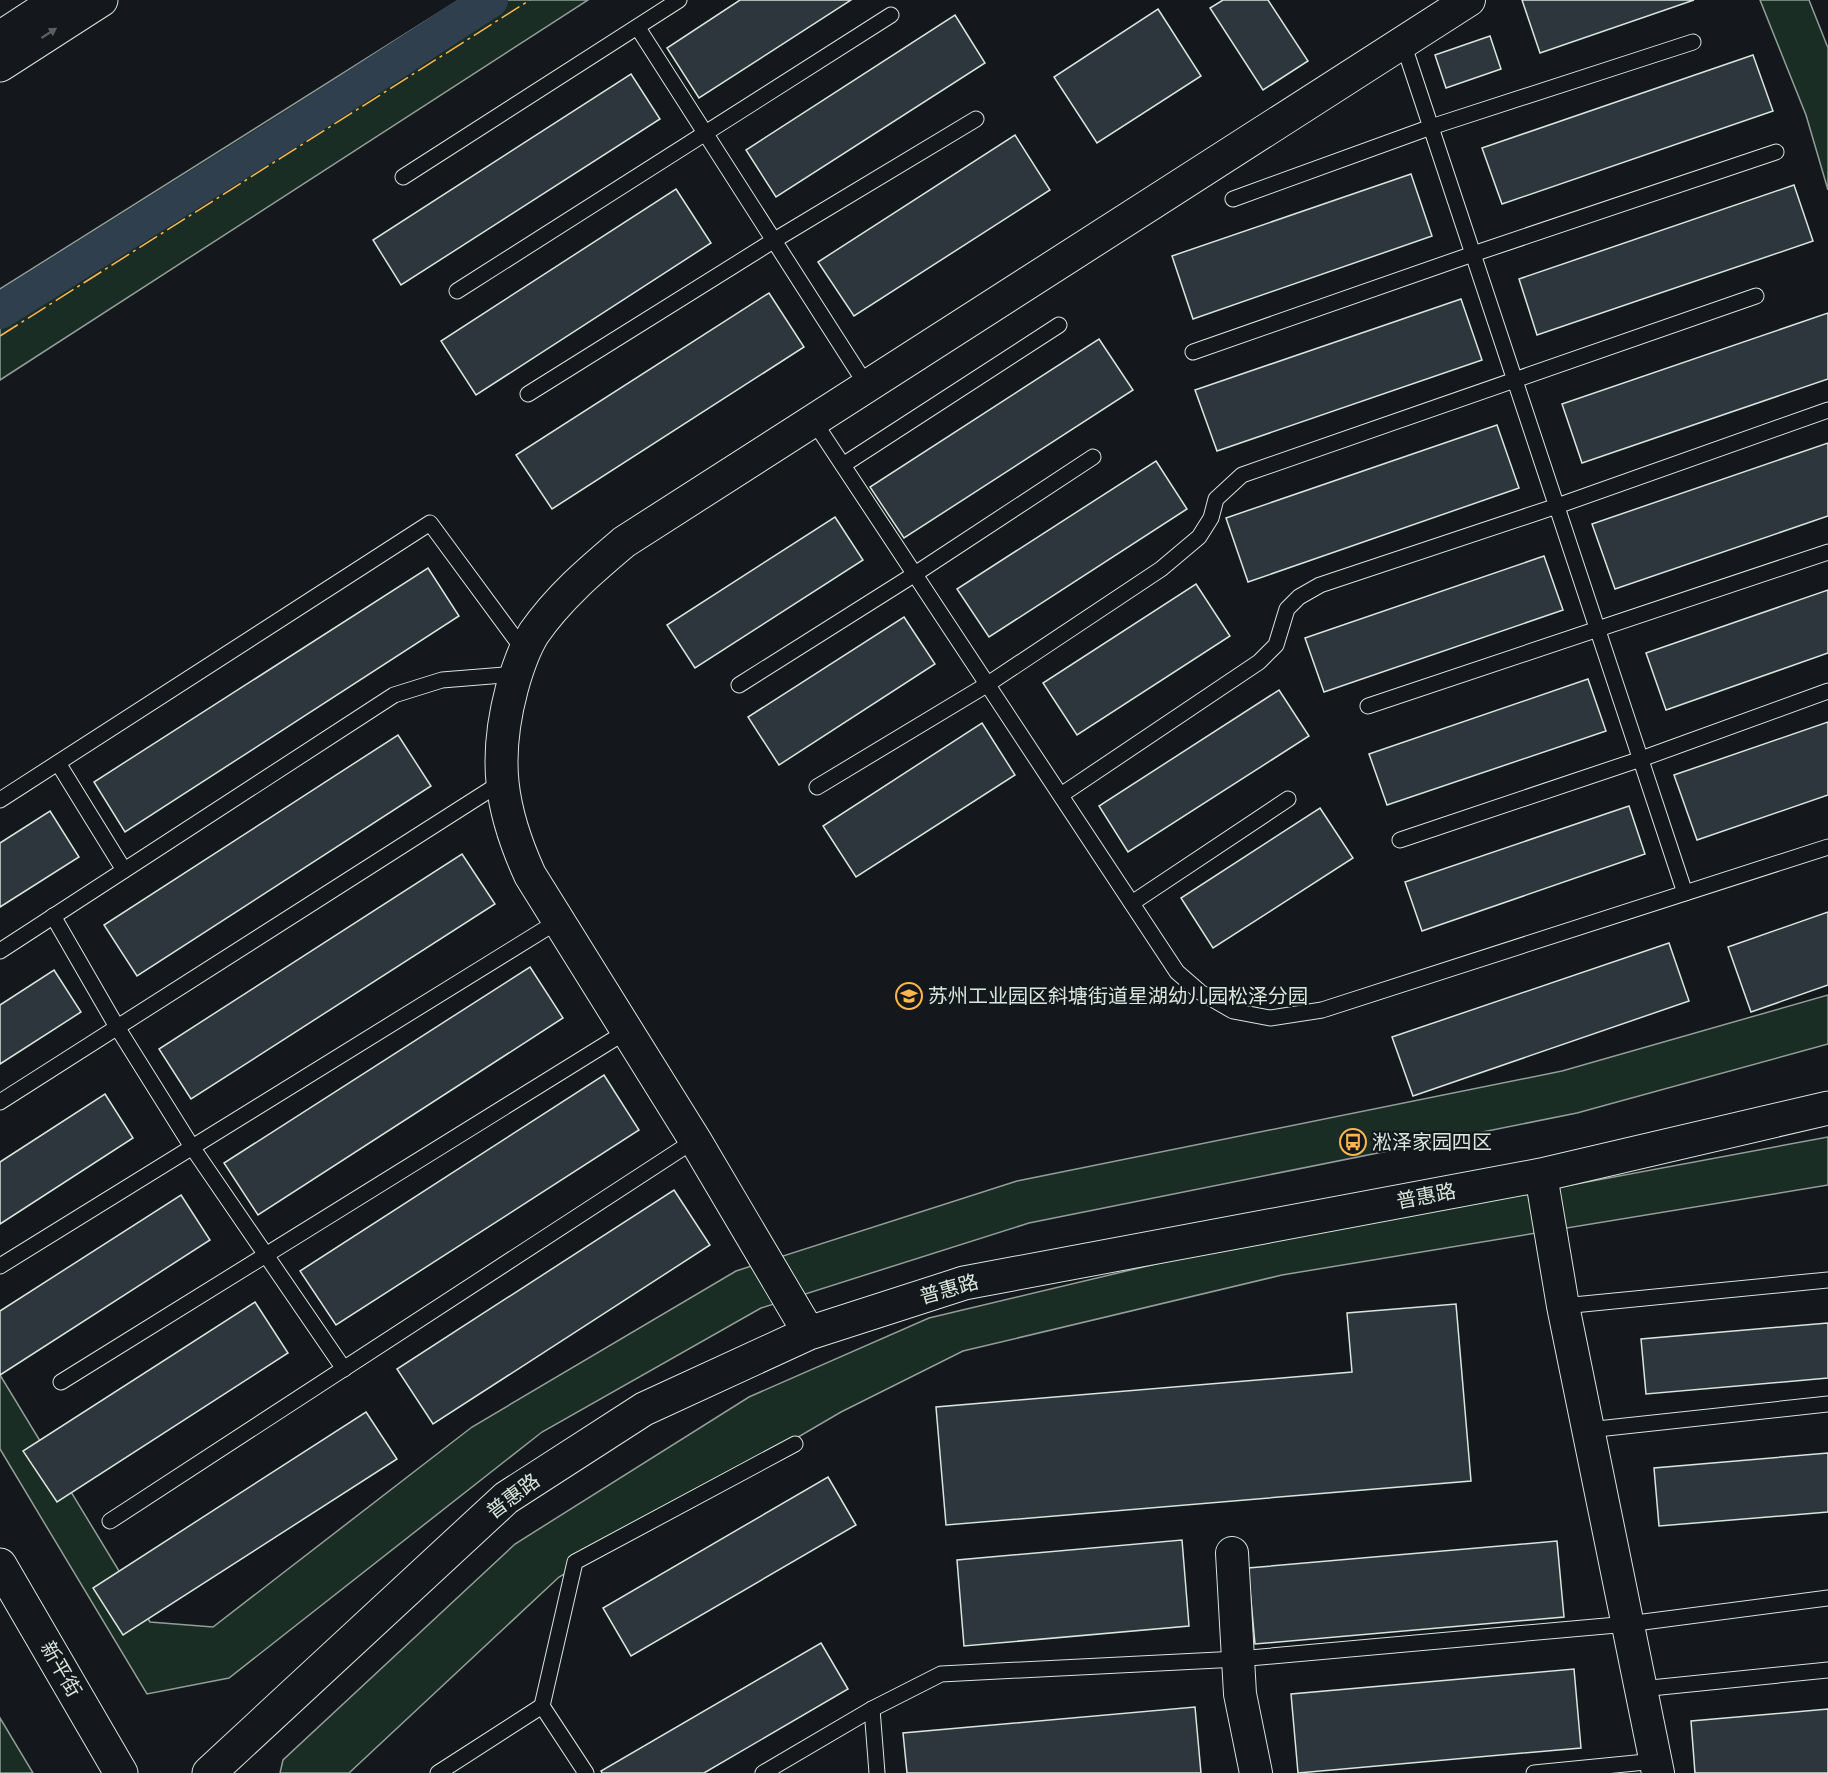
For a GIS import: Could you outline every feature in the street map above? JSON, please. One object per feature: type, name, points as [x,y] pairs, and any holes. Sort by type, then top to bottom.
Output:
[{"type":"main road","points":[[0,38],[58,0]]},
{"type":"main road","points":[[0,65],[101,0]]},
{"type":"main road","name":"普惠路","points":[[209,1773],[506,1498],[644,1409],[809,1333],[964,1283],[1541,1175],[1828,1108]]},
{"type":"main road","name":"新平街","points":[[0,1565],[121,1773]]},
{"type":"street","points":[[809,1333],[695,1140],[530,875],[515,841],[504,802],[500,759],[505,715],[520,663],[532,635],[560,599],[624,542],[1469,0]]},
{"type":"street","points":[[1541,1175],[1563,1306],[1657,1767]]},
{"type":"street","points":[[1232,1553],[1240,1694],[1256,1773]]},
{"type":"lane","points":[[403,177],[679,0]]},
{"type":"lane","points":[[457,291],[891,15]]},
{"type":"lane","points":[[638,28],[867,386]]},
{"type":"lane","points":[[1403,42],[1685,893]]},
{"type":"lane","points":[[1233,199],[1431,127],[1693,42]]},
{"type":"lane","points":[[528,394],[773,241],[976,119]]},
{"type":"lane","points":[[1193,352],[1473,254],[1776,152]]},
{"type":"lane","points":[[817,787],[988,684],[1161,569],[1184,552],[1199,537],[1211,518],[1216,499],[1242,475],[1756,296]]},
{"type":"lane","points":[[843,465],[1059,325]]},
{"type":"lane","points":[[1061,795],[1259,663],[1276,645],[1287,609],[1299,597],[1320,585],[1557,506],[1828,410]]},
{"type":"lane","points":[[813,420],[1177,972],[1200,992],[1233,1011],[1270,1018],[1322,1010],[1828,847]]},
{"type":"lane","points":[[739,685],[915,574],[1093,457]]},
{"type":"lane","points":[[0,800],[430,523],[520,663],[394,695],[0,951]]},
{"type":"lane","points":[[1368,706],[1828,552]]},
{"type":"lane","points":[[1400,840],[1641,759],[1828,691]]},
{"type":"lane","points":[[58,763],[124,870]]},
{"type":"lane","points":[[0,1102],[502,782]]},
{"type":"lane","points":[[1132,903],[1288,799]]},
{"type":"lane","points":[[53,916],[117,1026],[192,1147],[344,1369]]},
{"type":"lane","points":[[0,1266],[558,921]]},
{"type":"lane","points":[[61,1382],[627,1031]]},
{"type":"lane","points":[[110,1521],[695,1140]]},
{"type":"lane","points":[[1563,1306],[1828,1280]]},
{"type":"lane","points":[[1588,1430],[1828,1404]]},
{"type":"lane","points":[[438,1773],[542,1706],[575,1562],[795,1444]]},
{"type":"lane","points":[[763,1773],[872,1709],[941,1674],[1238,1659],[1628,1624],[1828,1598]]},
{"type":"lane","points":[[1641,1689],[1828,1670]]},
{"type":"lane","points":[[542,1706],[586,1773]]},
{"type":"lane","points":[[872,1709],[877,1773]]},
{"type":"lane","points":[[1534,1773],[1657,1767]]},
{"type":"green space","points":[[459,0],[588,0],[0,380],[0,289]]},
{"type":"green space","points":[[1760,0],[1809,0],[1828,48],[1828,190],[1806,115]]},
{"type":"green space","points":[[1828,995],[1828,1044],[1577,1113],[1029,1223],[761,1308],[542,1432],[229,1678],[147,1694],[0,1449],[0,1375],[150,1622],[213,1627],[472,1427],[736,1271],[1017,1181],[1562,1071]]},
{"type":"green space","points":[[1828,1137],[1828,1185],[1282,1275],[963,1351],[841,1412],[559,1577],[349,1773],[280,1773],[283,1760],[515,1544],[749,1397],[929,1318],[1181,1258]]},
{"type":"green space","points":[[0,1718],[33,1773],[0,1773]]},
{"type":"building","points":[[740,0],[851,0],[699,98],[667,48]]},
{"type":"building","points":[[1223,0],[1268,0],[1308,61],[1263,90],[1210,8]]},
{"type":"building","points":[[1522,0],[1694,0],[1540,53]]},
{"type":"building","points":[[1158,9],[1201,76],[1097,143],[1054,77]]},
{"type":"building","points":[[955,15],[985,63],[776,197],[746,150]]},
{"type":"building","points":[[1490,36],[1501,69],[1446,88],[1435,55]]},
{"type":"building","points":[[1753,55],[1773,111],[1502,204],[1482,148]]},
{"type":"building","points":[[631,74],[660,119],[401,285],[373,240]]},
{"type":"building","points":[[1015,135],[1050,190],[854,316],[818,262]]},
{"type":"building","points":[[1411,174],[1432,236],[1193,319],[1172,256]]},
{"type":"building","points":[[1794,185],[1813,241],[1537,335],[1519,279]]},
{"type":"building","points":[[676,189],[711,243],[476,395],[441,341]]},
{"type":"building","points":[[769,293],[804,347],[552,509],[516,455]]},
{"type":"building","points":[[1461,299],[1482,360],[1217,451],[1195,390]]},
{"type":"building","points":[[1828,313],[1828,379],[1582,463],[1562,404]]},
{"type":"building","points":[[1099,339],[1133,390],[904,538],[870,487]]},
{"type":"building","points":[[1497,425],[1519,488],[1248,582],[1226,518]]},
{"type":"building","points":[[1828,443],[1828,516],[1615,589],[1592,524]]},
{"type":"building","points":[[1156,461],[1187,509],[989,637],[957,589]]},
{"type":"building","points":[[835,517],[863,560],[695,668],[667,625]]},
{"type":"building","points":[[1544,556],[1563,610],[1324,692],[1305,638]]},
{"type":"building","points":[[428,568],[459,616],[125,832],[94,782]]},
{"type":"building","points":[[1196,584],[1230,636],[1077,735],[1043,683]]},
{"type":"building","points":[[1828,590],[1828,653],[1666,710],[1646,653]]},
{"type":"building","points":[[904,617],[935,664],[779,765],[748,717]]},
{"type":"building","points":[[1588,679],[1606,731],[1387,805],[1369,754]]},
{"type":"building","points":[[1279,690],[1309,736],[1128,852],[1099,806]]},
{"type":"building","points":[[1828,722],[1828,795],[1697,840],[1674,775]]},
{"type":"building","points":[[982,723],[1015,775],[856,877],[823,826]]},
{"type":"building","points":[[398,735],[431,786],[137,976],[104,925]]},
{"type":"building","points":[[1629,806],[1645,854],[1422,931],[1405,882]]},
{"type":"building","points":[[1320,808],[1353,858],[1213,948],[1181,898]]},
{"type":"building","points":[[50,811],[79,857],[0,907],[0,843]]},
{"type":"building","points":[[462,854],[495,904],[191,1099],[159,1049]]},
{"type":"building","points":[[1828,912],[1828,985],[1751,1012],[1728,947]]},
{"type":"building","points":[[1669,943],[1689,1001],[1413,1096],[1392,1037]]},
{"type":"building","points":[[530,967],[563,1018],[258,1215],[224,1163]]},
{"type":"building","points":[[54,970],[81,1012],[0,1064],[0,1005]]},
{"type":"building","points":[[604,1075],[639,1130],[336,1325],[300,1271]]},
{"type":"building","points":[[105,1094],[133,1138],[0,1224],[0,1162]]},
{"type":"building","points":[[674,1190],[710,1245],[433,1424],[397,1369]]},
{"type":"building","points":[[181,1195],[210,1240],[0,1375],[0,1311]]},
{"type":"building","points":[[255,1302],[288,1353],[57,1502],[23,1451]]},
{"type":"building","points":[[1456,1304],[1471,1481],[946,1525],[936,1407],[1352,1372],[1347,1313]]},
{"type":"building","points":[[1828,1323],[1828,1378],[1646,1394],[1641,1339]]},
{"type":"building","points":[[366,1412],[397,1459],[123,1635],[93,1588]]},
{"type":"building","points":[[1828,1453],[1828,1512],[1659,1526],[1654,1468]]},
{"type":"building","points":[[828,1477],[856,1525],[631,1656],[603,1608]]},
{"type":"building","points":[[1182,1540],[1189,1626],[964,1646],[957,1560]]},
{"type":"building","points":[[1557,1541],[1564,1617],[1255,1644],[1248,1568]]},
{"type":"building","points":[[821,1643],[848,1689],[704,1773],[602,1773],[601,1771]]},
{"type":"building","points":[[1574,1669],[1581,1748],[1298,1773],[1291,1694]]},
{"type":"building","points":[[1195,1707],[1201,1773],[907,1773],[903,1733]]},
{"type":"building","points":[[1828,1709],[1828,1773],[1695,1773],[1691,1721]]},
{"type":"waterway","points":[[0,311],[291,129],[490,0]]},
{"type":"power","points":[[0,336],[530,0]]},
{"type":"place","name":"苏州工业园区斜塘街道星湖幼儿园松泽分园","points":[[909,996]]},
{"type":"place","name":"淞泽家园四区","points":[[1353,1142]]}]
